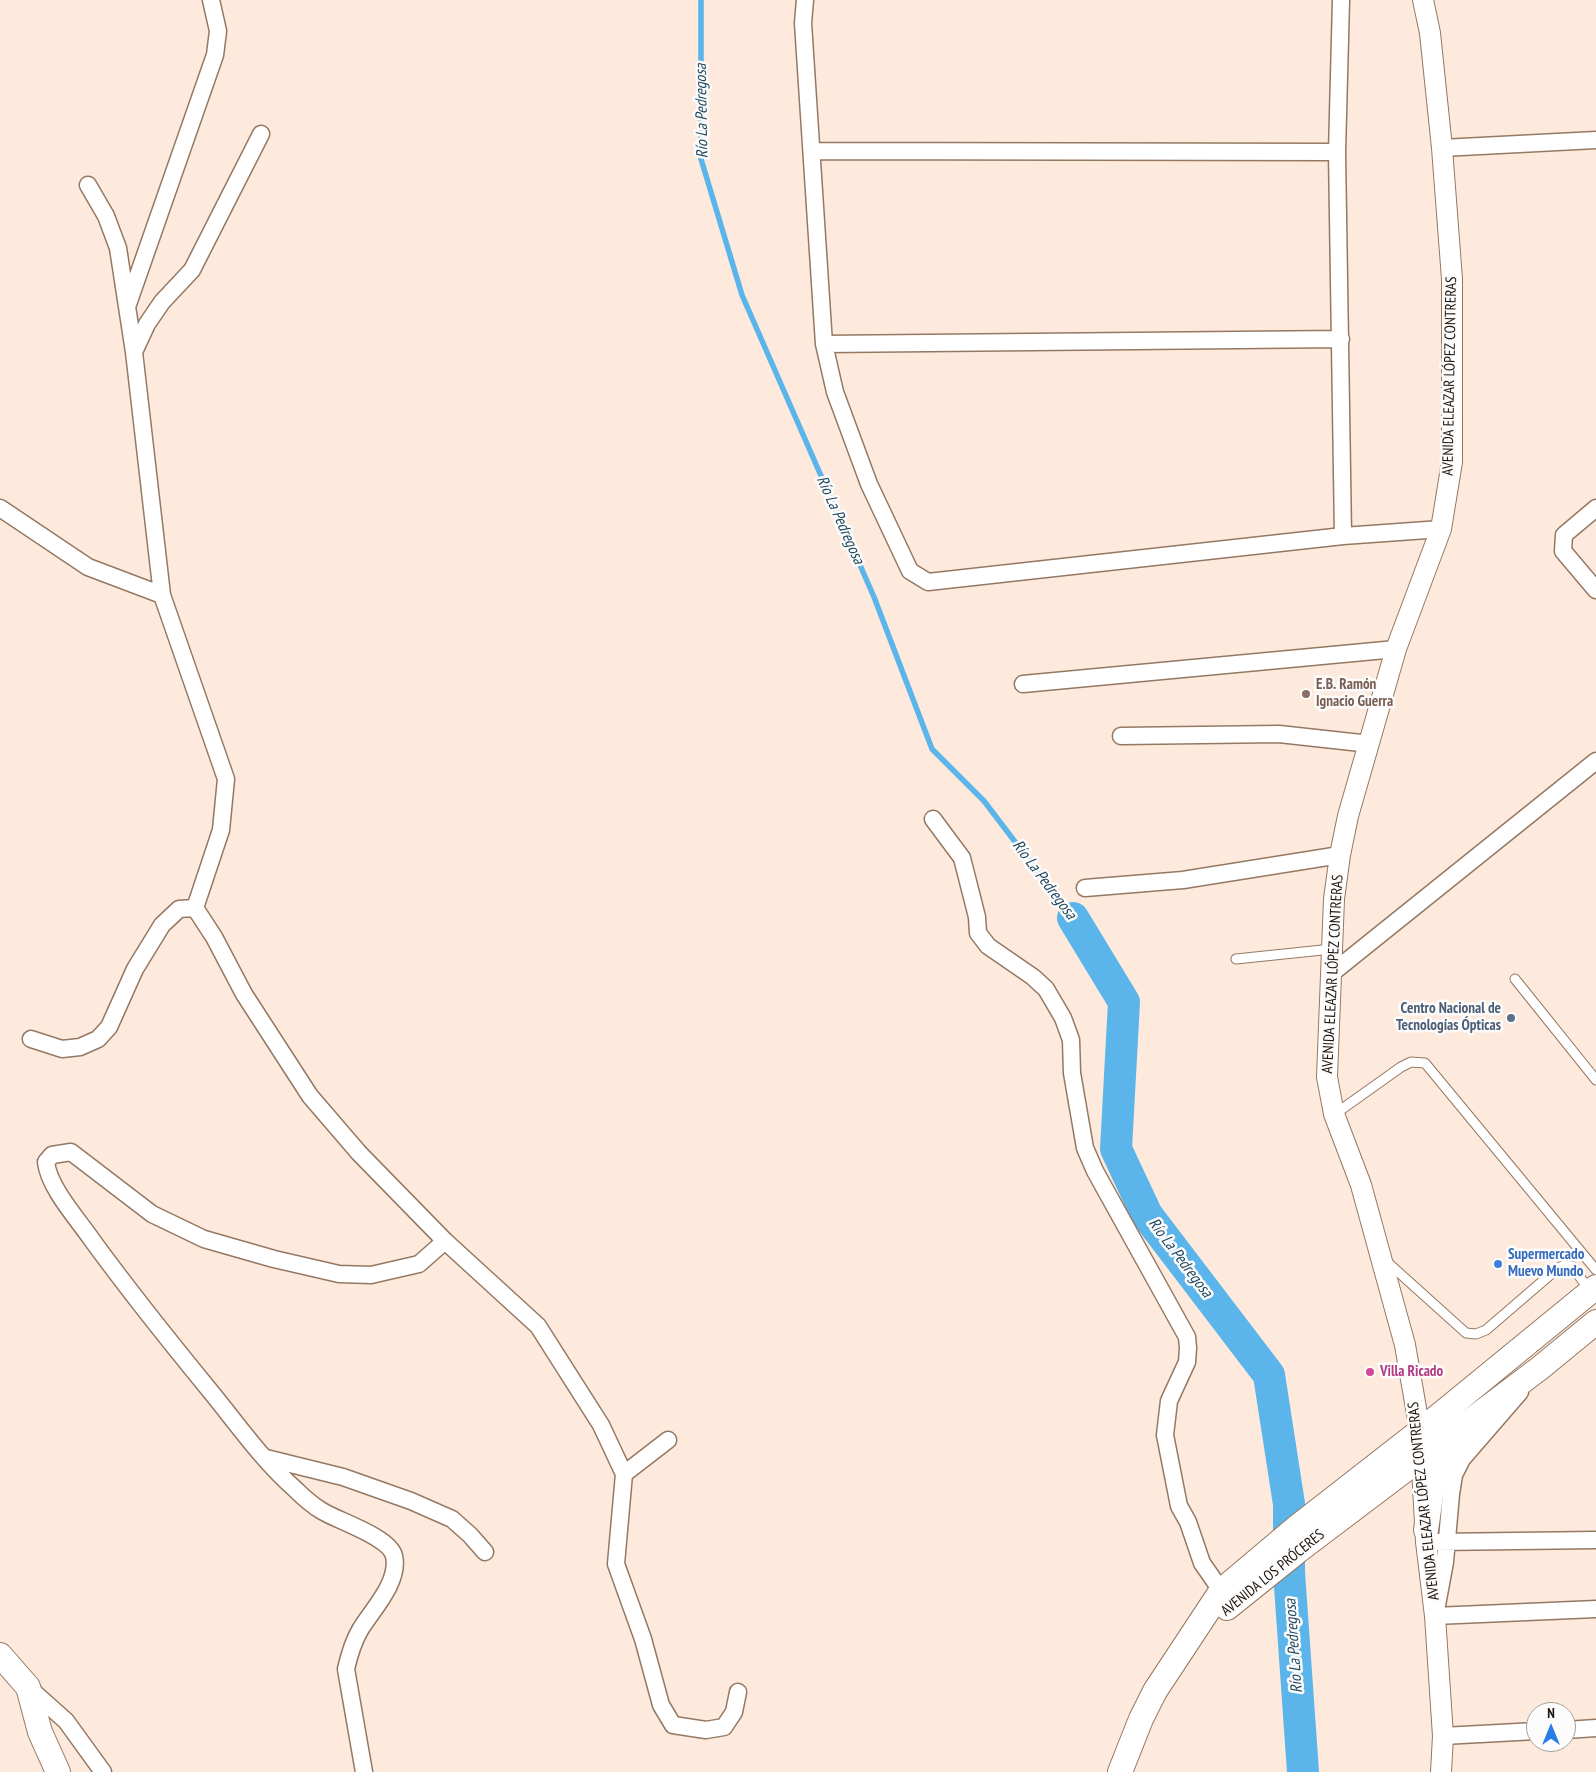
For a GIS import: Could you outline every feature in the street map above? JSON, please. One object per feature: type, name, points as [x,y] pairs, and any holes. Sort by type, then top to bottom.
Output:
[{"type":"main road","name":"AVENIDA LOS PRÓCERES","points":[[1284,1553],[1296,1527],[1420,1431],[1594,1283]]},
{"type":"main road","name":"AVENIDA LOS PRÓCERES","points":[[1120,1772],[1141,1719],[1155,1691],[1226,1597],[1284,1553],[1422,1457],[1540,1368],[1596,1322]]},
{"type":"main road","points":[[1426,1536],[1433,1482],[1446,1456],[1540,1368]]},
{"type":"main road","points":[[0,1655],[28,1686],[40,1732],[58,1772]]},
{"type":"street","points":[[127,306],[215,55],[218,31],[211,0]]},
{"type":"street","points":[[805,0],[804,23],[824,344],[835,392],[869,484],[910,571],[928,582],[1343,536],[1441,529]]},
{"type":"street","points":[[1341,0],[1338,152],[1343,536]]},
{"type":"street","name":"AVENIDA ELEAZAR LÓPEZ CONTRERAS","points":[[1423,0],[1430,33],[1442,148],[1452,279],[1452,462],[1441,529],[1396,649],[1348,816],[1334,899],[1327,1077],[1334,1114],[1361,1185],[1405,1344],[1420,1431],[1426,1536],[1435,1616],[1443,1736],[1441,1772]]},
{"type":"street","points":[[134,352],[147,324],[162,302],[192,270],[260,134]]},
{"type":"street","points":[[1442,148],[1596,140]]},
{"type":"street","points":[[812,151],[1338,152]]},
{"type":"street","points":[[88,186],[106,216],[118,248],[134,352],[162,595],[226,779],[221,830],[196,908],[214,937],[244,994],[310,1096],[359,1153],[445,1241],[538,1326],[601,1425],[624,1474],[616,1564],[643,1639],[661,1704],[673,1725],[706,1730],[724,1727],[734,1712],[738,1692]]},
{"type":"street","points":[[824,344],[1341,339]]},
{"type":"street","points":[[0,508],[88,566],[162,595]]},
{"type":"street","points":[[1596,508],[1564,535],[1563,551],[1596,590]]},
{"type":"street","points":[[1023,684],[1396,649]]},
{"type":"street","points":[[1121,736],[1279,734],[1370,744]]},
{"type":"street","points":[[1332,973],[1596,761]]},
{"type":"street","points":[[933,820],[962,858],[977,917],[978,933],[988,946],[1033,977],[1046,989],[1063,1018],[1071,1040],[1072,1073],[1085,1148],[1095,1171],[1187,1337],[1187,1362],[1169,1401],[1165,1435],[1179,1506],[1188,1522],[1202,1563],[1226,1597]]},
{"type":"street","points":[[1085,888],[1183,880],[1340,856]]},
{"type":"street","points":[[31,1039],[62,1049],[80,1048],[98,1039],[109,1027],[135,969],[162,925],[179,910],[196,908]]},
{"type":"street","points":[[364,1772],[346,1669],[360,1631],[384,1594],[392,1575],[394,1555],[389,1546],[322,1511],[295,1489],[264,1457],[128,1290],[65,1202],[48,1172],[46,1162],[52,1155],[71,1152],[152,1214],[204,1239],[274,1259],[339,1274],[371,1275],[418,1264],[445,1241]]},
{"type":"street","points":[[1540,1368],[1462,1459],[1454,1475],[1447,1542],[1435,1616],[1596,1609]]},
{"type":"street","points":[[624,1474],[668,1440]]},
{"type":"street","points":[[264,1457],[343,1476],[411,1500],[452,1519],[485,1552]]},
{"type":"street","points":[[1426,1536],[1447,1542],[1596,1540]]},
{"type":"street","points":[[28,1686],[66,1721],[103,1772]]},
{"type":"street","points":[[1576,1729],[1596,1728]]},
{"type":"street","points":[[1443,1736],[1526,1732]]},
{"type":"lane","points":[[1236,959],[1332,949]]},
{"type":"lane","points":[[1515,979],[1596,1080]]},
{"type":"lane","points":[[1334,1114],[1401,1067],[1411,1062],[1425,1063],[1594,1283]]},
{"type":"lane","points":[[1382,1258],[1466,1332],[1476,1334],[1486,1330],[1558,1268],[1565,1265],[1572,1266],[1594,1283]]},
{"type":"waterway","name":"Río La Pedregosa","points":[[701,0],[701,159],[742,295],[874,597],[932,749],[984,801],[1073,918]]},
{"type":"waterway","name":"Río La Pedregosa","points":[[1073,918],[1124,1002],[1116,1149],[1147,1215],[1269,1375],[1289,1504],[1289,1572],[1303,1772]]},
{"type":"place","name":"E.B. Ramón Ignacio Guerra","points":[[1306,694]]},
{"type":"place","name":"Centro Nacional de Tecnologías Ópticas","points":[[1511,1018]]},
{"type":"place","name":"Supermercado Muevo Mundo","points":[[1498,1264]]},
{"type":"place","name":"Villa Ricado","points":[[1370,1372]]}]
